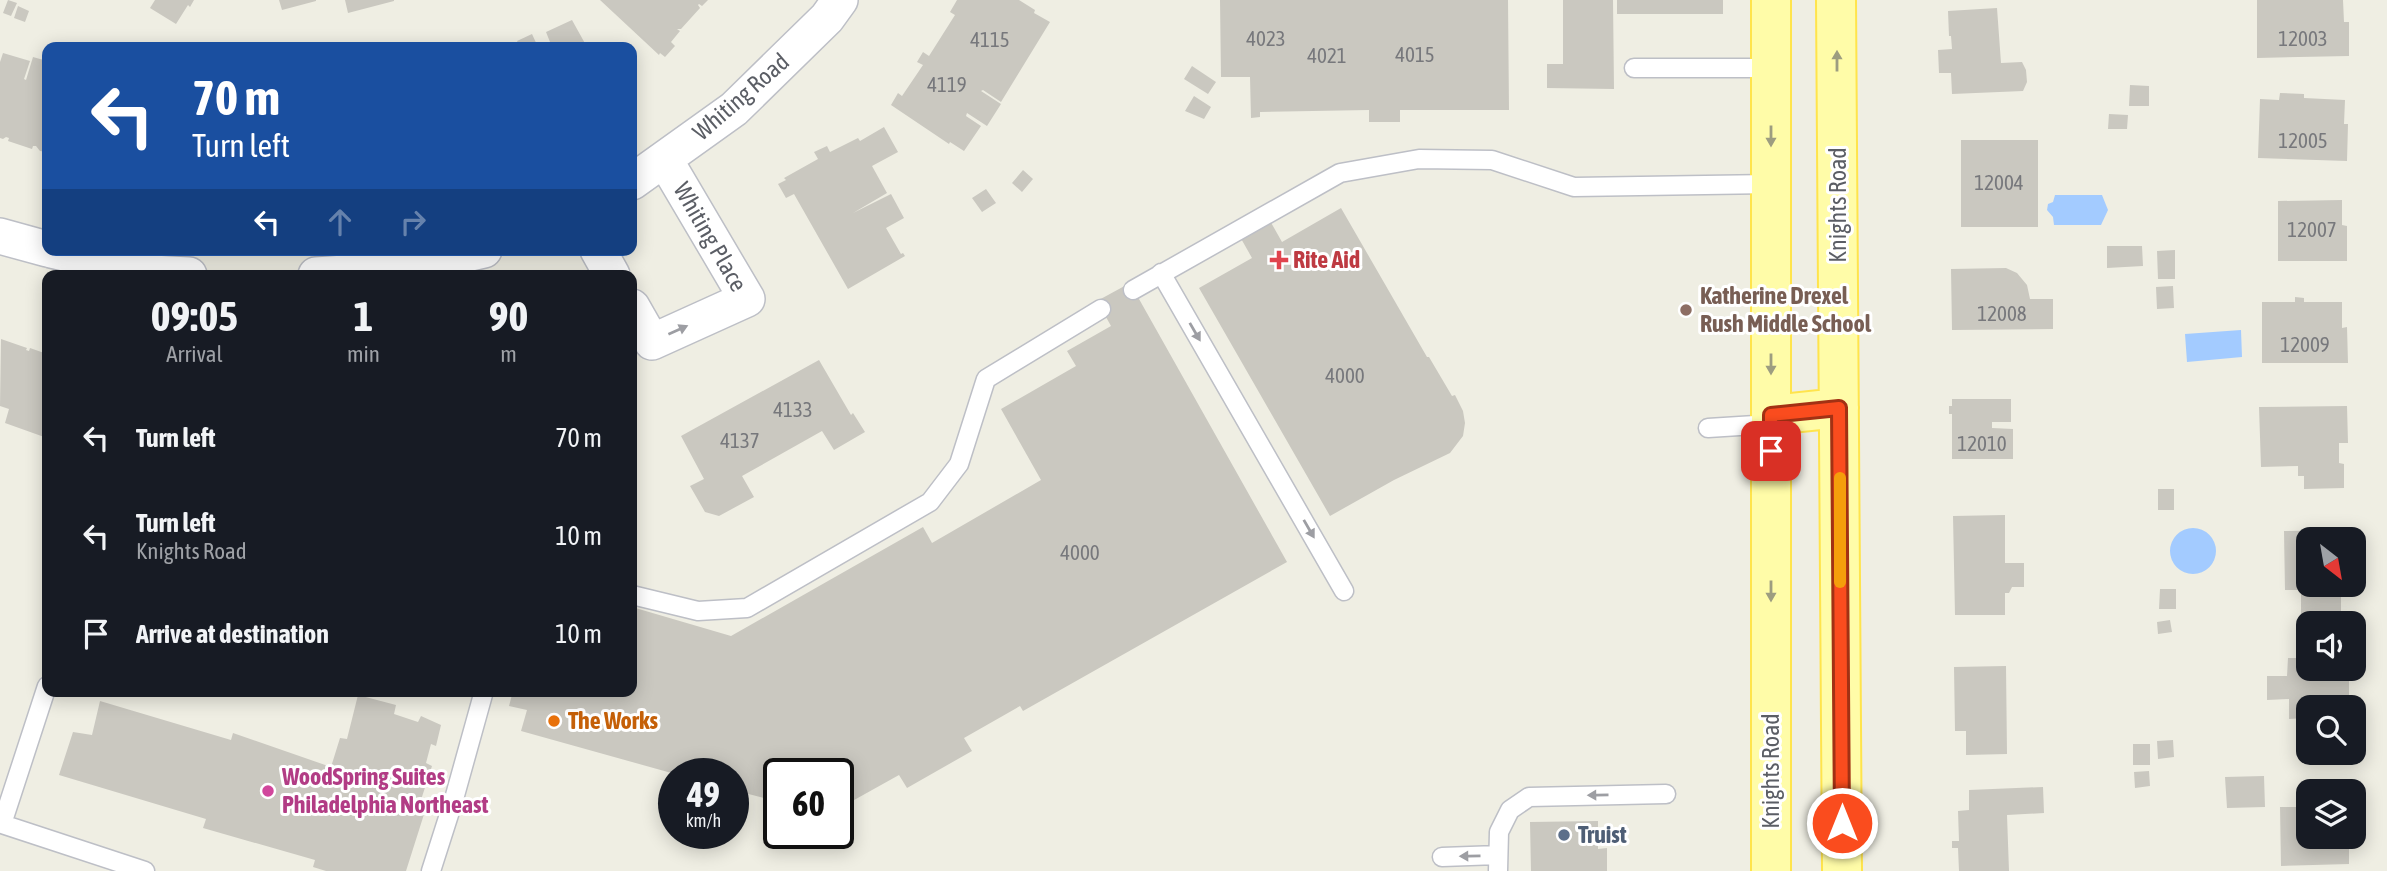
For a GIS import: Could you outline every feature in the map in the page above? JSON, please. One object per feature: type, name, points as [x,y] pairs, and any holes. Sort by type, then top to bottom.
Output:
[{"type":"main road","name":"Knights Road","points":[[1771,0],[1771,871]]},
{"type":"main road","name":"Knights Road","points":[[1836,0],[1842,871]]},
{"type":"main road","points":[[1771,419],[1839,408]]},
{"type":"street","name":"Whiting Road","points":[[637,179],[734,109],[827,18],[840,0]]},
{"type":"street","name":"Whiting Place","points":[[637,316],[652,342],[747,299],[665,160]]},
{"type":"street","points":[[0,236],[42,248]]},
{"type":"street","points":[[75,256],[137,270]]},
{"type":"street","points":[[388,270],[458,256]]},
{"type":"lane","points":[[1634,68],[1771,68]]},
{"type":"lane","points":[[1133,290],[1340,173],[1419,159],[1492,160],[1574,187],[1771,184]]},
{"type":"lane","points":[[1161,273],[1344,591]]},
{"type":"lane","points":[[637,597],[698,611],[747,608],[930,502],[960,464],[986,379],[1101,309]]},
{"type":"lane","points":[[1708,428],[1771,419]]},
{"type":"lane","points":[[43,697],[2,824],[145,871]]},
{"type":"lane","points":[[431,871],[482,697]]},
{"type":"lane","points":[[1442,857],[1498,863],[1499,832],[1510,810],[1529,797],[1666,793]]},
{"type":"water","points":[[2055,195],[2102,195],[2108,210],[2101,225],[2054,225],[2053,217],[2047,210]]},
{"type":"water","points":[[2241,330],[2242,357],[2187,362],[2185,334]]},
{"type":"water","points":[[2193,528],[2209,535],[2216,551],[2209,567],[2193,574],[2177,567],[2170,551],[2177,535]]},
{"type":"building","points":[[8,0],[17,3],[11,16],[3,13]]},
{"type":"building","points":[[155,0],[194,0],[176,24],[150,8]]},
{"type":"building","points":[[279,0],[316,0],[316,1],[282,10]]},
{"type":"building","points":[[345,0],[394,0],[394,1],[348,13]]},
{"type":"building","points":[[600,0],[708,0],[702,6],[699,4],[700,8],[681,29],[677,29],[680,31],[671,42],[675,46],[665,57],[660,53],[659,55]]},
{"type":"building","points":[[957,0],[1019,0],[1050,22],[1001,102],[981,91],[1001,104],[987,126],[967,113],[966,116],[981,126],[964,151],[891,105],[898,93],[902,96],[923,65],[917,62],[923,52],[929,56],[955,15],[950,12]]},
{"type":"building","points":[[1220,0],[1508,0],[1509,110],[1400,110],[1400,122],[1369,122],[1369,110],[1260,112],[1260,117],[1251,118],[1250,77],[1221,77]]},
{"type":"building","points":[[1563,0],[1613,0],[1614,89],[1547,88],[1547,64],[1563,64]]},
{"type":"building","points":[[1617,0],[1723,0],[1723,14],[1617,14]]},
{"type":"building","points":[[2257,0],[2343,0],[2344,22],[2349,22],[2349,56],[2257,58]]},
{"type":"building","points":[[18,6],[29,11],[25,22],[14,18]]},
{"type":"building","points":[[1997,8],[2001,63],[2022,62],[2027,82],[2023,91],[1952,94],[1951,73],[1939,73],[1938,50],[1952,49],[1948,11]]},
{"type":"building","points":[[572,20],[584,42],[550,42],[546,32]]},
{"type":"building","points":[[532,34],[536,42],[518,42]]},
{"type":"building","points":[[3,53],[30,61],[24,79],[26,80],[33,57],[42,60],[42,151],[36,146],[32,149],[8,141],[9,138],[0,138],[0,62]]},
{"type":"building","points":[[1192,66],[1216,82],[1208,94],[1184,79]]},
{"type":"building","points":[[2130,85],[2149,86],[2149,106],[2129,106]]},
{"type":"building","points":[[2280,93],[2304,94],[2304,98],[2345,100],[2344,124],[2348,124],[2347,161],[2258,158],[2260,99],[2279,100]]},
{"type":"building","points":[[1194,96],[1211,107],[1204,119],[1185,111]]},
{"type":"building","points":[[2109,114],[2128,115],[2127,129],[2108,129]]},
{"type":"building","points":[[884,127],[898,152],[872,166],[887,193],[853,213],[891,194],[904,218],[886,228],[901,254],[905,256],[848,289],[794,194],[786,198],[778,184],[818,159],[814,152],[827,146],[830,152],[858,138],[860,141]]},
{"type":"building","points":[[1961,140],[2038,140],[2038,227],[1961,227]]},
{"type":"building","points":[[1023,170],[1033,179],[1022,192],[1012,183]]},
{"type":"building","points":[[986,189],[996,203],[982,212],[972,198]]},
{"type":"building","points":[[2342,200],[2342,225],[2347,226],[2347,261],[2278,261],[2278,201]]},
{"type":"building","points":[[1341,208],[1427,357],[1452,396],[1455,395],[1463,411],[1465,423],[1463,436],[1450,453],[1394,480],[1330,516],[1199,288],[1252,258],[1239,235],[1269,219],[1282,242]]},
{"type":"building","points":[[2107,246],[2142,246],[2143,266],[2107,268]]},
{"type":"building","points":[[2175,250],[2175,279],[2158,279],[2157,251]]},
{"type":"building","points":[[2006,268],[2017,273],[2027,285],[2030,299],[2053,299],[2053,329],[1952,330],[1951,269]]},
{"type":"building","points":[[1130,283],[1287,562],[1023,711],[1020,706],[964,738],[972,751],[907,788],[899,775],[854,800],[854,758],[763,758],[763,798],[749,794],[749,758],[658,758],[658,769],[521,731],[527,710],[509,706],[511,697],[637,697],[637,608],[731,636],[923,527],[932,543],[1041,480],[1001,409],[1076,366],[1067,351],[1111,326],[1097,301]]},
{"type":"building","points":[[2173,286],[2174,308],[2157,309],[2156,287]]},
{"type":"building","points":[[2295,297],[2304,298],[2304,302],[2342,302],[2342,328],[2347,327],[2348,363],[2262,363],[2262,302],[2295,302]]},
{"type":"building","points":[[1,339],[29,351],[30,348],[42,352],[42,436],[5,423],[9,409],[0,406]]},
{"type":"building","points":[[819,360],[851,415],[853,413],[865,432],[834,450],[822,431],[742,476],[754,497],[719,516],[705,512],[690,486],[704,479],[681,436]]},
{"type":"building","points":[[1952,399],[2011,399],[2011,422],[1992,422],[1992,428],[2013,429],[2013,459],[1952,459],[1952,414],[1949,414],[1949,406],[1952,406]]},
{"type":"building","points":[[2347,406],[2348,443],[2339,443],[2339,463],[2344,464],[2344,488],[2304,489],[2304,476],[2298,476],[2298,466],[2261,467],[2259,407]]},
{"type":"building","points":[[2158,489],[2174,489],[2174,510],[2158,510]]},
{"type":"building","points":[[2005,515],[2005,563],[2024,563],[2024,587],[2012,587],[2009,593],[2005,593],[2005,615],[1955,615],[1953,516]]},
{"type":"building","points":[[2284,531],[2296,531],[2296,590],[2285,590]]},
{"type":"building","points":[[2160,589],[2176,589],[2176,609],[2159,609]]},
{"type":"building","points":[[2301,597],[2341,597],[2341,611],[2301,611]]},
{"type":"building","points":[[2170,620],[2172,632],[2158,634],[2157,622]]},
{"type":"building","points":[[2288,658],[2296,658],[2296,681],[2349,681],[2349,695],[2296,695],[2296,719],[2289,719],[2289,699],[2267,700],[2267,676],[2287,676]]},
{"type":"building","points":[[2006,666],[2007,754],[1966,755],[1966,731],[1955,731],[1954,667]]},
{"type":"building","name":"WoodSpring Suites Philadelphia Northeast","points":[[358,697],[396,705],[394,714],[418,722],[421,716],[441,725],[436,746],[431,744],[426,763],[432,766],[419,806],[426,808],[406,871],[326,871],[313,867],[315,860],[203,828],[206,819],[59,775],[73,732],[92,735],[100,701],[231,740],[233,733],[331,767],[340,738],[347,739]]},
{"type":"building","points":[[2173,740],[2174,757],[2158,759],[2157,741]]},
{"type":"building","points":[[2133,744],[2150,744],[2150,765],[2133,765]]},
{"type":"building","points":[[2149,771],[2150,786],[2135,788],[2134,772]]},
{"type":"building","points":[[2264,776],[2265,807],[2227,808],[2225,777]]},
{"type":"building","points":[[2043,787],[2044,813],[2007,815],[2009,871],[1959,871],[1958,848],[1952,848],[1952,841],[1959,841],[1958,811],[1969,810],[1969,790]]},
{"type":"building","points":[[2280,807],[2296,807],[2296,849],[2349,849],[2349,864],[2281,866]]},
{"type":"building","name":"Truist","points":[[1598,821],[1598,849],[1607,848],[1607,871],[1531,871],[1530,822]]},
{"type":"slow traffic","points":[[1840,478],[1840,582]]},
{"type":"place","name":"Rite Aid","points":[[1279,260]]},
{"type":"place","name":"Katherine Drexel Rush Middle School","points":[[1686,310]]},
{"type":"place","name":"The Works","points":[[554,721]]},
{"type":"place","name":"WoodSpring Suites Philadelphia Northeast","points":[[268,791]]},
{"type":"place","name":"Truist","points":[[1564,835]]},
{"type":"route","points":[[1771,451],[1771,415],[1839,408],[1842,823]]}]
